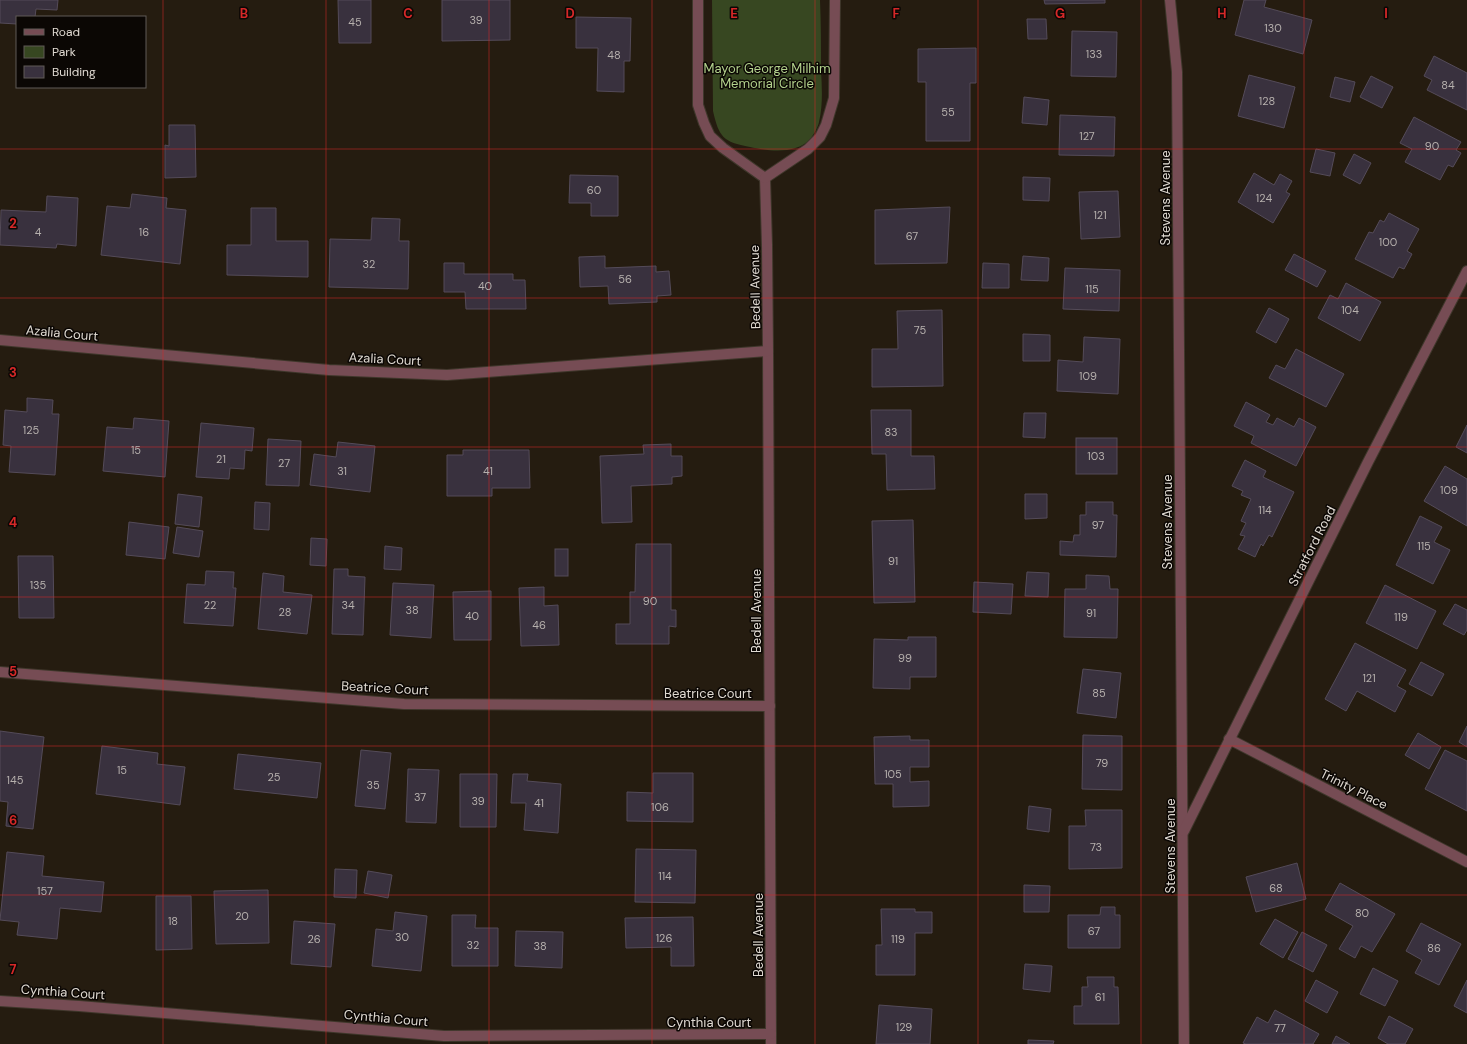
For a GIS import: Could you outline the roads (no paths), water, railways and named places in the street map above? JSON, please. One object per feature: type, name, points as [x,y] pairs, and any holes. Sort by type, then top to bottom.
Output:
[{"type":"street","points":[[698,0],[698,105],[704,123],[710,136],[765,178],[808,149],[820,137],[826,125],[834,98],[835,0]]},
{"type":"street","name":"Stevens Avenue","points":[[1170,0],[1177,72],[1184,1044]]},
{"type":"street","name":"Bedell Avenue","points":[[765,178],[768,245],[771,1039]]},
{"type":"street","name":"Stratford Road","points":[[1183,834],[1368,462],[1467,271]]},
{"type":"street","name":"Azalia Court","points":[[0,340],[329,370],[446,375],[768,351]]},
{"type":"street","name":"Beatrice Court","points":[[0,672],[404,704],[770,706]]},
{"type":"street","name":"Trinity Place","points":[[1229,740],[1467,862]]},
{"type":"street","name":"Cynthia Court","points":[[0,1001],[79,1006],[444,1036],[771,1039]]},
{"type":"park label","name":"Mayor George Milhim Memorial Circle","points":[[767,76]]}]
